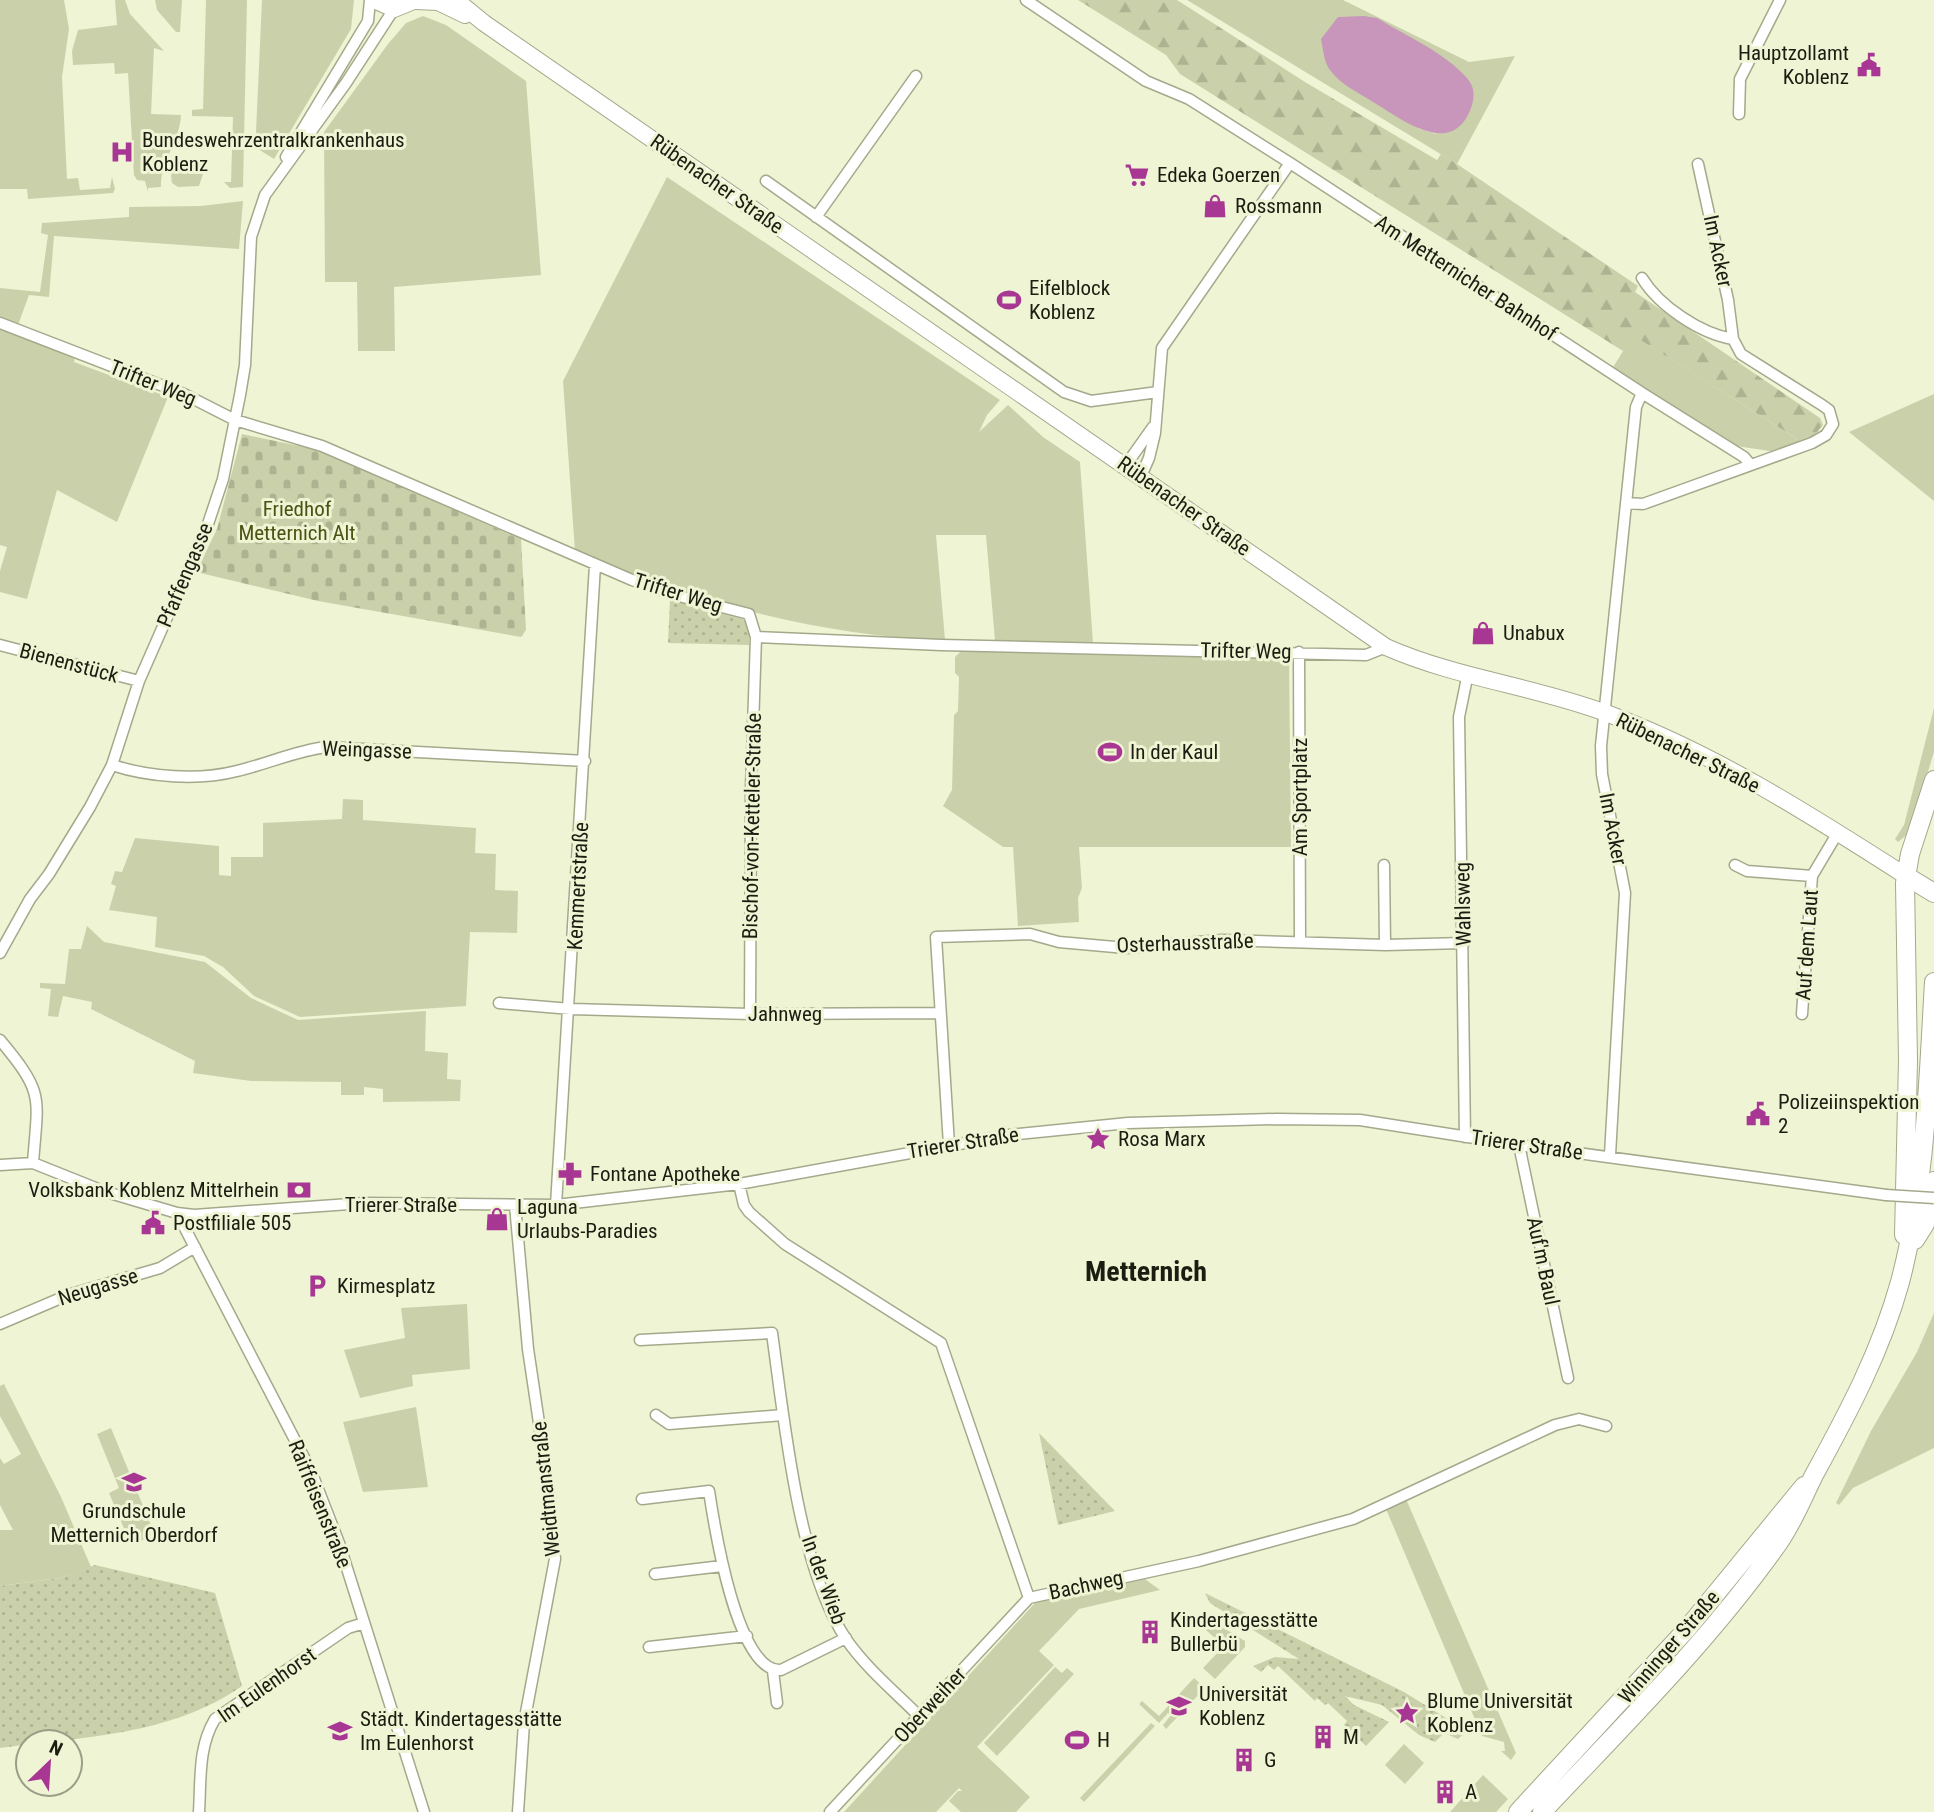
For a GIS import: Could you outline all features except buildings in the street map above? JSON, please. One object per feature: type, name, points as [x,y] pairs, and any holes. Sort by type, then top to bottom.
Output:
[{"type":"main road","points":[[372,0],[394,9]]},
{"type":"main road","name":"Rübenacher Straße","points":[[394,9],[416,0],[438,2],[484,23]]},
{"type":"main road","name":"Rübenacher Straße","points":[[456,0],[484,23],[1386,646],[1468,673],[1605,712],[1704,756],[1930,891]]},
{"type":"main road","points":[[1907,1252],[1902,1223],[1908,1118],[1906,876],[1934,780]]},
{"type":"main road","points":[[1907,1252],[1921,1162],[1934,982]]},
{"type":"main road","points":[[1907,1252],[1925,1224],[1934,1181]]},
{"type":"main road","name":"Winninger Straße","points":[[1542,1812],[1701,1640],[1767,1558],[1792,1522],[1877,1351],[1907,1252]]},
{"type":"main road","name":"Winninger Straße","points":[[1518,1812],[1686,1630],[1814,1476]]},
{"type":"street","name":"Pfaffengasse","points":[[281,169],[291,146],[368,21],[372,0]]},
{"type":"street","name":"Am Metternicher Bahnhof","points":[[1026,0],[1146,81],[1189,99],[1290,163],[1642,393]]},
{"type":"street","points":[[1739,114],[1740,79],[1780,0]]},
{"type":"street","name":"Pfaffengasse","points":[[0,953],[30,899],[49,874],[90,807],[112,765],[139,681],[208,524],[223,479],[245,365],[251,233],[265,195],[281,169],[319,122],[394,9]]},
{"type":"street","name":"Rübenacher Straße","points":[[816,216],[916,76]]},
{"type":"street","points":[[1141,476],[1149,458],[1156,421],[1160,357],[1166,339],[1290,163]]},
{"type":"street","name":"Im Acker","points":[[1698,164],[1728,300],[1732,339]]},
{"type":"street","name":"Rübenacher Straße","points":[[765,181],[1072,397],[1091,401],[1158,392]]},
{"type":"street","points":[[1626,503],[1643,504],[1820,439],[1830,430],[1832,417],[1822,405],[1741,354],[1732,339],[1704,330],[1662,300],[1643,278]]},
{"type":"street","name":"Trifter Weg","points":[[0,323],[184,394],[235,420],[322,446],[595,565],[671,594],[749,614],[756,637],[941,645],[1366,655],[1386,646]]},
{"type":"street","points":[[1642,393],[1744,457],[1750,464]]},
{"type":"street","name":"Im Acker","points":[[1610,1156],[1625,894],[1602,774],[1601,746],[1636,407],[1642,393]]},
{"type":"street","points":[[1126,466],[1156,421]]},
{"type":"street","name":"Kemmertstraße","points":[[556,1205],[595,565]]},
{"type":"street","name":"Bischof-von-Ketteler-Straße","points":[[750,1014],[751,788],[756,637]]},
{"type":"street","name":"Bienenstück","points":[[0,645],[139,681]]},
{"type":"street","name":"Am Sportplatz","points":[[1299,652],[1300,941]]},
{"type":"street","name":"Wahlsweg","points":[[1465,1137],[1459,717],[1468,673]]},
{"type":"street","name":"Weingasse","points":[[112,765],[159,775],[211,774],[234,772],[287,755],[326,747],[585,761]]},
{"type":"street","name":"Auf dem Laut","points":[[1802,1014],[1812,876],[1837,834]]},
{"type":"street","points":[[1384,865],[1385,945]]},
{"type":"street","name":"Auf dem Laut","points":[[1735,865],[1746,871],[1812,876]]},
{"type":"street","name":"Osterhausstraße","points":[[939,1013],[936,937],[1030,933],[1059,942],[1126,948],[1222,940],[1385,945],[1464,943]]},
{"type":"street","name":"Jahnweg","points":[[499,1003],[570,1009],[750,1014],[939,1013]]},
{"type":"street","points":[[939,1013],[949,1145]]},
{"type":"street","points":[[0,1040],[29,1075],[37,1093],[33,1163]]},
{"type":"street","name":"Trierer Straße","points":[[0,1165],[33,1163],[103,1191],[177,1213],[194,1215],[364,1203],[556,1205],[739,1184],[1009,1135],[1128,1123],[1360,1120],[1519,1145],[1886,1195],[1934,1198]]},
{"type":"street","name":"Auf'm Baul","points":[[1519,1145],[1568,1378]]},
{"type":"street","name":"Bachweg","points":[[739,1184],[744,1205],[785,1244],[941,1342],[1029,1598],[1199,1561],[1353,1519],[1555,1424],[1579,1419],[1606,1426]]},
{"type":"street","name":"Weidtmanstraße","points":[[515,1205],[528,1349],[550,1490],[555,1559],[524,1723],[518,1812]]},
{"type":"street","name":"Raiffeisenstraße","points":[[177,1213],[311,1471],[364,1623],[424,1812]]},
{"type":"street","name":"Neugasse","points":[[0,1324],[68,1294],[160,1268],[195,1247]]},
{"type":"street","name":"In der Wieb","points":[[640,1340],[772,1333],[783,1415],[813,1557],[846,1638],[920,1717]]},
{"type":"street","points":[[656,1415],[669,1424],[783,1415]]},
{"type":"street","points":[[642,1499],[709,1491],[722,1566],[747,1636],[759,1660],[773,1671],[777,1703]]},
{"type":"street","points":[[655,1574],[722,1566]]},
{"type":"street","name":"Oberweiher","points":[[830,1812],[1029,1598]]},
{"type":"street","name":"Im Eulenhorst","points":[[199,1812],[202,1749],[205,1736],[215,1718],[348,1628],[364,1623]]},
{"type":"street","points":[[649,1647],[747,1636]]},
{"type":"street","points":[[773,1671],[792,1666],[846,1638]]},
{"type":"green space","points":[[0,0],[64,0],[69,29],[62,77],[67,179],[78,178],[80,190],[110,188],[112,177],[115,189],[113,193],[28,199],[27,189],[0,189]]},
{"type":"green space","points":[[115,0],[125,0],[130,14],[164,51],[154,48],[151,114],[181,115],[161,187],[148,188],[148,192],[145,181],[137,180],[134,175],[128,73],[115,74],[114,63],[73,65],[72,51],[78,30],[117,25]]},
{"type":"green space","points":[[155,0],[182,0],[180,32],[176,32],[157,10]]},
{"type":"green space","points":[[206,0],[247,0],[243,187],[230,188],[224,182],[231,182],[233,117],[192,116],[192,110],[203,109]]},
{"type":"green space","points":[[262,0],[354,0],[351,29],[274,159],[258,149],[256,132]]},
{"type":"green space","points":[[1078,0],[1177,0],[1305,82],[1437,160],[1441,154],[1457,164],[1638,286],[1635,292],[1820,418],[1823,425],[1811,439],[1802,442],[1634,336],[1623,351],[1180,74],[1166,55]]},
{"type":"green space","points":[[1187,0],[1343,0],[1469,62],[1515,56],[1457,164]],"holes":[[[1338,18],[1344,20],[1436,134],[1420,129],[1392,113]]]},
{"type":"green space","points":[[423,16],[446,25],[526,81],[541,275],[394,287],[395,351],[358,351],[357,282],[325,282],[324,132],[388,44],[406,23]]},
{"type":"green space","points":[[177,159],[195,159],[203,174],[199,186],[178,187],[172,183],[171,176]]},
{"type":"green space","points":[[667,177],[1000,400],[987,415],[979,432],[1008,405],[1043,437],[1080,462],[1093,643],[995,641],[986,535],[936,535],[945,640],[850,631],[756,613],[665,585],[575,551],[563,381]]},
{"type":"green space","points":[[243,201],[239,249],[54,236],[49,297],[29,295],[18,325],[0,318],[0,288],[40,292],[48,235],[41,233],[42,223],[129,217],[129,207],[201,206]]},
{"type":"green space","points":[[0,330],[75,357],[74,362],[168,397],[117,522],[57,490],[27,599],[0,592],[0,571],[7,547],[0,545]]},
{"type":"green space","points":[[1633,335],[1802,442],[1776,452],[1736,446],[1612,369]]},
{"type":"green space","points":[[1934,394],[1934,501],[1849,432]]},
{"type":"green space","name":"Friedhof Metternich Alt","points":[[242,434],[318,450],[521,539],[526,630],[521,637],[318,601],[196,572],[217,529]]},
{"type":"green space","points":[[670,600],[749,621],[749,645],[668,643]]},
{"type":"green space","points":[[962,650],[1289,657],[1291,847],[1079,847],[1082,888],[1078,898],[1079,922],[1018,926],[1013,847],[1003,847],[943,806],[952,790],[954,715],[958,711],[959,677],[955,673],[955,657]]},
{"type":"green space","points":[[1934,708],[1934,752],[1909,833],[1898,842],[1895,839],[1904,825]]},
{"type":"green space","points":[[343,799],[363,800],[363,820],[476,828],[475,853],[496,854],[495,890],[518,891],[517,933],[470,932],[466,1006],[300,1017],[254,996],[223,967],[204,956],[155,947],[157,917],[109,910],[116,886],[111,884],[115,871],[122,872],[135,838],[219,846],[219,875],[231,876],[231,857],[263,857],[263,823],[342,819]]},
{"type":"green space","points":[[87,926],[104,942],[205,962],[251,998],[298,1020],[426,1011],[425,1051],[448,1053],[447,1079],[461,1080],[460,1101],[383,1102],[383,1089],[364,1087],[364,1095],[341,1095],[341,1082],[251,1081],[193,1073],[195,1061],[91,1009],[92,1002],[63,996],[58,1017],[48,1016],[51,989],[40,988],[40,983],[65,984],[69,949],[81,949]]},
{"type":"green space","points":[[467,1304],[470,1369],[412,1375],[413,1386],[360,1398],[344,1350],[405,1338],[401,1308]]},
{"type":"green space","points":[[1934,1313],[1934,1448],[1853,1488],[1839,1505],[1836,1503],[1871,1431],[1917,1352]]},
{"type":"green space","points":[[4,1384],[61,1497],[91,1567],[60,1578],[0,1586],[0,1530],[13,1530],[0,1505],[0,1458],[4,1464],[21,1454],[0,1416],[0,1386]]},
{"type":"green space","points":[[416,1407],[428,1487],[363,1492],[343,1422]]},
{"type":"green space","points":[[111,1428],[155,1535],[131,1545],[109,1493],[119,1488],[97,1434]]},
{"type":"green space","points":[[1039,1433],[1115,1511],[1058,1525]]},
{"type":"green space","points":[[1406,1499],[1516,1753],[1511,1760],[1501,1751],[1505,1751],[1504,1742],[1482,1736],[1386,1509]]},
{"type":"green space","points":[[95,1565],[215,1593],[242,1686],[214,1703],[155,1725],[84,1738],[84,1728],[14,1728],[14,1746],[0,1748],[0,1586],[60,1578]]},
{"type":"green space","points":[[1142,1577],[1160,1590],[1079,1609],[1039,1651],[1054,1665],[977,1747],[1030,1797],[1016,1812],[961,1812],[949,1801],[958,1791],[962,1791],[959,1788],[936,1812],[844,1812],[1035,1603]]},
{"type":"green space","points":[[1205,1593],[1404,1692],[1467,1731],[1458,1739],[1444,1733],[1435,1742],[1419,1735],[1382,1705],[1345,1696],[1354,1705],[1389,1722],[1366,1746],[1344,1725],[1347,1721],[1328,1703],[1325,1705],[1317,1698],[1315,1701],[1278,1666],[1274,1670],[1268,1665],[1261,1672],[1253,1666],[1275,1657],[1299,1659],[1210,1603]]},
{"type":"green space","points":[[1199,1613],[1245,1641],[1245,1647],[1215,1679],[1203,1668],[1224,1646],[1199,1624]]},
{"type":"green space","points":[[1055,1667],[1062,1673],[1067,1668],[1074,1674],[997,1756],[984,1743]]},
{"type":"green space","points":[[1194,1678],[1205,1688],[1166,1729],[1163,1725],[1171,1715],[1168,1713],[1159,1723],[1139,1704],[1142,1701],[1159,1716]]},
{"type":"green space","points":[[1151,1723],[1155,1726],[1084,1802],[1080,1798]]},
{"type":"green space","points":[[1404,1744],[1424,1763],[1405,1784],[1385,1765]]},
{"type":"green space","points":[[1483,1775],[1508,1799],[1496,1812],[1450,1812]]},
{"type":"shaded area","points":[[1338,17],[1377,18],[1424,45],[1447,60],[1467,78],[1472,85],[1474,96],[1463,123],[1452,131],[1426,131],[1398,118],[1334,75],[1326,63],[1321,39]]},
{"type":"place","name":"Hauptzollamt Koblenz","points":[[1869,65]]},
{"type":"place","name":"Bundeswehrzentralkrankenhaus Koblenz","points":[[122,152]]},
{"type":"place","name":"Edeka Goerzen","points":[[1137,175]]},
{"type":"place","name":"Rossmann","points":[[1215,206]]},
{"type":"place","name":"Eifelblock Koblenz","points":[[1009,300]]},
{"type":"place","name":"Unabux","points":[[1483,633]]},
{"type":"place","name":"In der Kaul","points":[[1110,752]]},
{"type":"place","name":"Polizeiinspektion 2","points":[[1758,1114]]},
{"type":"place","name":"Rosa Marx","points":[[1098,1139]]},
{"type":"place","name":"Fontane Apotheke","points":[[570,1174]]},
{"type":"place","name":"Volksbank Koblenz Mittelrhein","points":[[299,1190]]},
{"type":"place","name":"Laguna Urlaubs-Paradies","points":[[497,1219]]},
{"type":"place","name":"Postfiliale 505","points":[[153,1223]]},
{"type":"place","name":"Kirmesplatz","points":[[317,1286]]},
{"type":"place","name":"Grundschule Metternich Oberdorf","points":[[134,1482]]},
{"type":"place","name":"Kindertagesstätte Bullerbü","points":[[1150,1632]]},
{"type":"place","name":"Universität Koblenz","points":[[1179,1706]]},
{"type":"place","name":"Blume Universität Koblenz","points":[[1407,1713]]},
{"type":"place","name":"Städt. Kindertagesstätte Im Eulenhorst","points":[[340,1731]]},
{"type":"place","name":"M","points":[[1323,1737]]},
{"type":"place","name":"H","points":[[1077,1740]]},
{"type":"place","name":"G","points":[[1244,1760]]},
{"type":"place","name":"A","points":[[1445,1792]]},
{"type":"district","name":"Metternich","points":[[1146,1271]]}]
